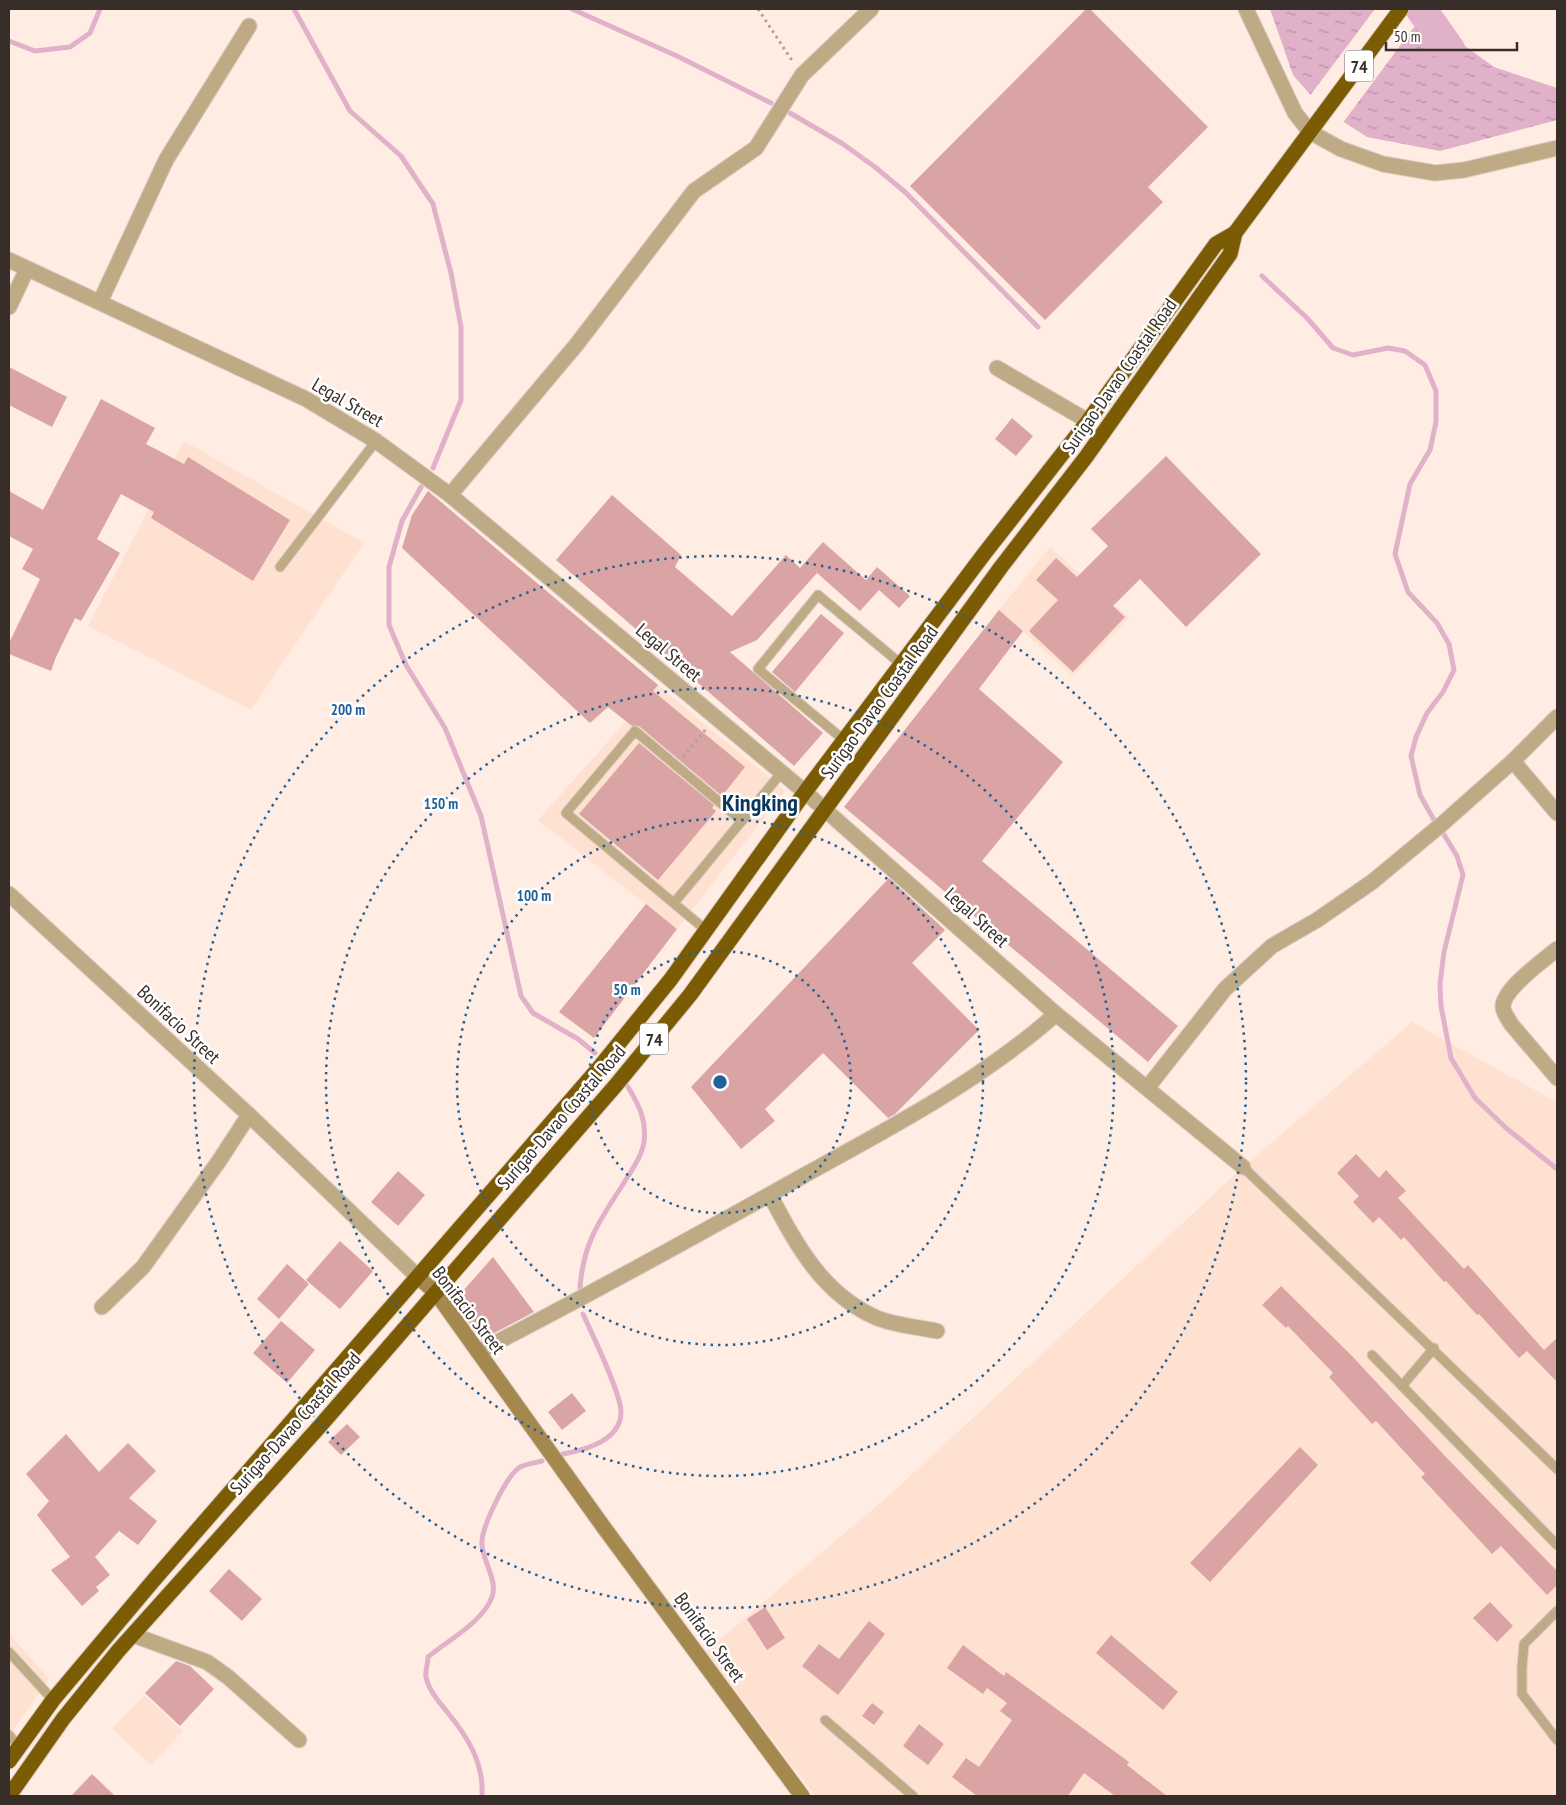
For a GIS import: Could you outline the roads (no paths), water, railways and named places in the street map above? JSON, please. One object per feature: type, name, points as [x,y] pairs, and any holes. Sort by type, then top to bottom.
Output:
[{"type":"highway","name":"Surigao-Davao Coastal Road","points":[[9,1796],[63,1718],[118,1651],[320,1426],[436,1293],[616,1085],[690,995],[1001,567],[1086,458],[1230,254],[1235,233],[1401,9]]},
{"type":"highway","name":"Surigao-Davao Coastal Road","points":[[9,1761],[53,1700],[103,1640],[598,1069],[671,979],[805,792],[984,554],[1088,421],[1216,244],[1235,233]]},
{"type":"highway","points":[[1070,445],[1086,458]]},
{"type":"highway","points":[[984,554],[1001,567]]},
{"type":"highway","points":[[598,1069],[616,1085]]},
{"type":"highway","points":[[302,1411],[320,1426]]},
{"type":"highway","points":[[103,1640],[118,1651]]},
{"type":"street","points":[[450,495],[577,344],[694,191],[756,148],[802,75],[871,9]]},
{"type":"street","points":[[1246,9],[1294,114],[1341,149],[1383,164],[1434,173],[1464,170],[1557,148]]},
{"type":"street","points":[[100,302],[166,160],[249,26]]},
{"type":"street","name":"Legal Street","points":[[9,260],[306,399],[376,441],[450,495],[782,772],[1056,1014],[1244,1167]]},
{"type":"street","points":[[9,307],[27,269]]},
{"type":"street","points":[[997,368],[1088,421]]},
{"type":"street","points":[[1148,1087],[1225,989],[1272,946],[1317,920],[1372,882],[1442,824],[1513,761],[1557,718]]},
{"type":"street","points":[[1513,761],[1557,813]]},
{"type":"street","name":"Bonifacio Street","points":[[9,894],[248,1115],[436,1293],[802,1796]]},
{"type":"street","points":[[1554,1069],[1511,1024],[1505,1014],[1503,1005],[1507,995],[1518,983],[1557,949]]},
{"type":"street","points":[[478,1352],[585,1297],[770,1195],[980,1074],[1028,1039],[1056,1014]]},
{"type":"street","points":[[102,1307],[143,1267],[219,1161],[248,1115]]},
{"type":"street","points":[[770,1195],[798,1248],[819,1275],[848,1302],[878,1318],[937,1331]]},
{"type":"street","points":[[132,1635],[207,1662],[228,1677],[299,1740]]},
{"type":"lane","points":[[280,568],[376,441]]},
{"type":"lane","points":[[844,740],[758,669],[818,595],[902,664]]},
{"type":"lane","points":[[707,931],[566,813],[635,731],[742,821]]},
{"type":"lane","points":[[674,903],[782,772]]},
{"type":"lane","points":[[1244,1167],[1434,1348],[1557,1469]]},
{"type":"lane","points":[[1402,1386],[1434,1348]]},
{"type":"lane","points":[[1372,1356],[1557,1545]]},
{"type":"lane","points":[[1557,1611],[1524,1644],[1522,1668],[1522,1694],[1557,1740]]},
{"type":"lane","points":[[9,1652],[53,1700]]},
{"type":"lane","points":[[824,1720],[913,1796]]},
{"type":"lane","points":[[9,1734],[19,1746]]},
{"type":"water","points":[[1270,9],[1414,9],[1494,67],[1557,88],[1557,120],[1440,151],[1367,137],[1322,108],[1293,75]]},
{"type":"waterway","points":[[9,41],[35,51],[70,47],[90,33],[100,9]]},
{"type":"waterway","points":[[294,9],[350,111],[401,156],[433,204],[451,273],[461,327],[461,400],[433,468]]},
{"type":"waterway","points":[[572,9],[677,56],[771,103]]},
{"type":"waterway","points":[[1421,9],[1450,50]]},
{"type":"waterway","points":[[790,113],[843,144],[905,192],[1038,327]]},
{"type":"waterway","points":[[1262,276],[1307,318],[1333,348],[1353,355],[1388,348],[1405,351],[1425,365],[1436,391],[1436,422],[1430,450],[1410,484],[1395,554],[1408,592],[1437,623],[1449,644],[1454,670],[1443,692],[1427,713],[1416,737],[1411,756],[1420,795],[1434,820]]},
{"type":"waterway","points":[[421,487],[402,521],[389,567],[389,625],[406,665],[445,728],[481,816],[521,996],[533,1013],[578,1039],[595,1053]]},
{"type":"waterway","points":[[1443,833],[1457,856],[1463,875],[1444,952],[1440,984],[1441,1006],[1451,1058],[1475,1098],[1506,1128],[1557,1169]]},
{"type":"waterway","points":[[580,1288],[584,1260],[592,1236],[643,1148],[645,1134],[643,1120],[639,1107],[628,1087]]},
{"type":"waterway","points":[[563,1454],[581,1450],[608,1437],[615,1430],[621,1412],[620,1403],[611,1378],[583,1314]]},
{"type":"waterway","points":[[482,1796],[480,1773],[468,1741],[427,1682],[428,1657],[473,1623],[487,1606],[492,1597],[493,1584],[483,1551],[482,1538],[489,1516],[514,1472],[522,1466],[542,1461]]},
{"type":"district","name":"Kingking","points":[[760,802]]}]
